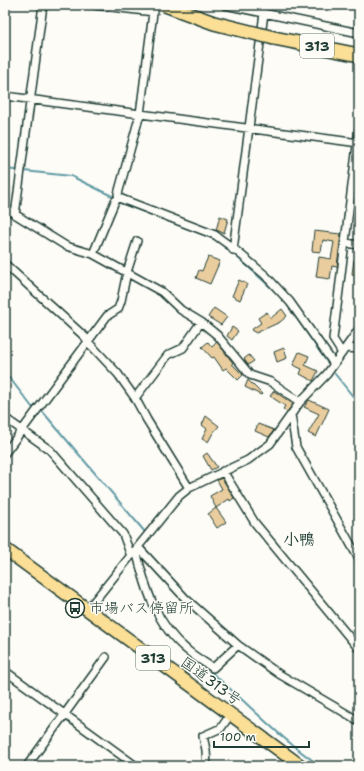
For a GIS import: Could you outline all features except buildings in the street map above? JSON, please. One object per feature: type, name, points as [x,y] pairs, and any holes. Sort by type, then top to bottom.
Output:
[{"type":"highway","name":"313","points":[[165,5],[214,23],[359,50]]},
{"type":"highway","name":"313","points":[[177,5],[214,19],[359,55]]},
{"type":"highway","name":"国道313号","points":[[5,550],[301,766]]},
{"type":"street","points":[[15,215],[43,5]]},
{"type":"street","points":[[93,254],[117,199],[140,114],[154,9],[94,5]]},
{"type":"street","points":[[225,5],[359,33]]},
{"type":"street","points":[[233,249],[264,13]]},
{"type":"street","points":[[5,96],[358,143]]},
{"type":"street","points":[[344,350],[334,339],[359,129]]},
{"type":"street","points":[[117,199],[215,235],[265,275],[290,302],[334,364]]},
{"type":"street","points":[[5,208],[66,246],[93,254],[161,292],[181,310],[201,322],[217,335],[250,375],[271,382],[300,402]]},
{"type":"street","points":[[5,453],[89,343],[107,316],[118,309],[136,241]]},
{"type":"street","points":[[346,243],[359,245]]},
{"type":"street","points":[[5,264],[85,337],[118,374],[135,398],[189,488]]},
{"type":"street","points":[[135,398],[168,355],[183,348],[201,322]]},
{"type":"street","points":[[87,610],[179,496],[189,488],[261,452],[270,444],[300,402],[334,364],[359,329]]},
{"type":"street","points":[[344,350],[359,349]]},
{"type":"street","points":[[292,415],[296,447],[359,559]]},
{"type":"street","points":[[5,418],[23,428],[50,450],[123,534],[131,556]]},
{"type":"street","points":[[223,471],[255,523],[359,649]]},
{"type":"street","points":[[137,548],[144,584],[157,613],[170,633],[186,650],[213,668],[238,645]]},
{"type":"street","points":[[137,548],[186,598],[238,645],[279,674],[359,721]]},
{"type":"street","points":[[26,766],[106,657]]},
{"type":"street","points":[[5,671],[136,766]]},
{"type":"street","points":[[207,766],[203,736],[221,728],[230,714]]},
{"type":"waterway","points":[[246,5],[311,20]]},
{"type":"waterway","points":[[5,169],[71,176],[116,198]]},
{"type":"waterway","points":[[118,202],[215,239],[277,293]]},
{"type":"waterway","points":[[284,300],[327,362]]},
{"type":"waterway","points":[[5,372],[32,407],[36,407]]},
{"type":"waterway","points":[[335,374],[359,404]]},
{"type":"waterway","points":[[42,411],[145,532]]},
{"type":"waterway","points":[[127,535],[130,544]]},
{"type":"waterway","points":[[154,615],[164,630]]},
{"type":"waterway","points":[[202,665],[231,689],[287,741],[318,764],[317,766]]},
{"type":"place","name":"市場バス停留所","points":[[75,608]]},
{"type":"district","name":"小鴨","points":[[299,539]]}]
